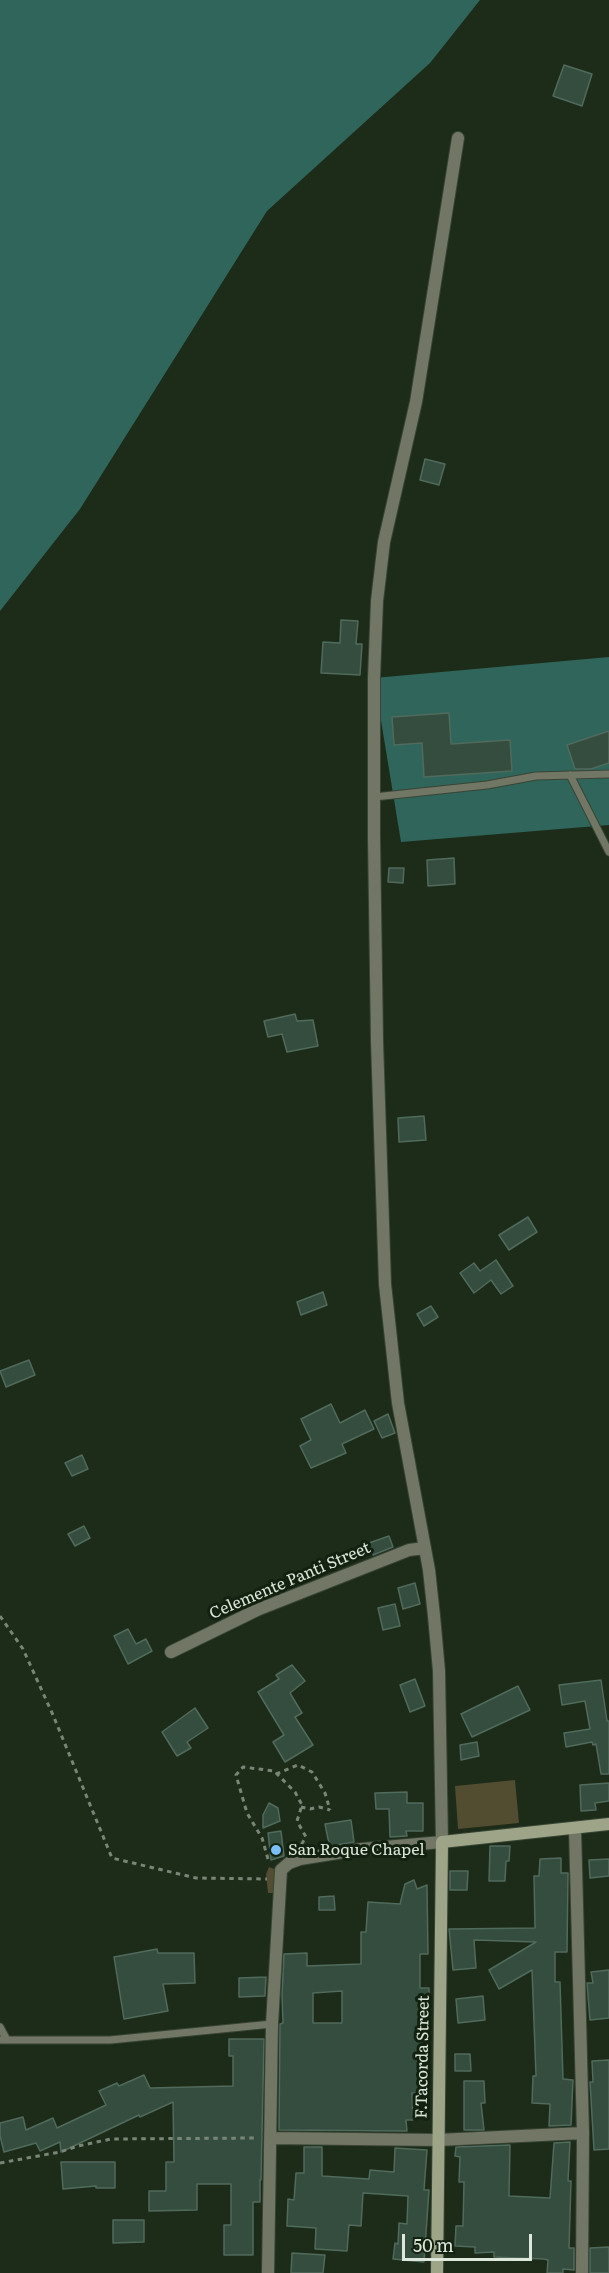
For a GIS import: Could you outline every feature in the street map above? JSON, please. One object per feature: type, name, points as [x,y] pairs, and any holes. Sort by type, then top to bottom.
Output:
[{"type":"street","points":[[442,1842],[439,1671],[434,1616],[425,1548],[398,1402],[385,1284],[377,1029],[375,656],[377,602],[384,542],[416,402],[458,138]]},
{"type":"street","name":"Celemente Panti Street","points":[[171,1652],[257,1610],[409,1550],[425,1548]]},
{"type":"street","points":[[268,2273],[273,2024],[281,1870],[289,1863],[300,1859],[362,1849],[609,1824]]},
{"type":"street","points":[[575,1829],[583,2133],[582,2273]]},
{"type":"street","name":"F.Tacorda Street","points":[[436,2273],[442,1842]]},
{"type":"street","points":[[271,2138],[438,2140],[583,2133]]},
{"type":"lane","points":[[374,797],[487,785],[536,776],[609,774]]},
{"type":"lane","points":[[570,775],[609,852]]},
{"type":"lane","points":[[0,2027],[3,2040],[110,2040],[273,2024]]},
{"type":"path","points":[[0,1616],[23,1649],[112,1858],[196,1878],[280,1879]]},
{"type":"path","points":[[276,1774],[298,1765],[312,1772],[325,1792],[330,1810],[319,1807],[310,1809],[302,1807]]},
{"type":"path","points":[[268,1859],[262,1838],[248,1813],[236,1775],[243,1767],[274,1771],[295,1792],[302,1807],[297,1821],[306,1837],[300,1847],[300,1859]]},
{"type":"path","points":[[0,2163],[60,2152],[111,2139],[271,2138]]},
{"type":"shaded area","points":[[515,1780],[519,1823],[458,1829],[455,1786]]},
{"type":"shaded area","points":[[269,1867],[277,1870],[275,1893],[268,1893],[266,1874]]},
{"type":"water","points":[[0,0],[480,0],[430,63],[267,211],[80,509],[0,611]]},
{"type":"water","points":[[609,657],[609,825],[401,842],[374,678]]},
{"type":"building","points":[[564,65],[592,74],[582,106],[553,96]]},
{"type":"building","points":[[425,459],[445,464],[439,485],[420,480]]},
{"type":"building","points":[[341,620],[358,621],[356,644],[362,644],[360,675],[321,673],[323,642],[340,643]]},
{"type":"building","points":[[449,713],[451,744],[510,740],[512,771],[424,777],[422,743],[394,745],[392,717]]},
{"type":"building","points":[[609,731],[609,763],[591,769],[575,769],[567,745]]},
{"type":"building","points":[[454,858],[455,884],[428,886],[427,860]]},
{"type":"building","points":[[389,868],[404,868],[403,883],[388,882]]},
{"type":"building","points":[[295,1014],[297,1021],[313,1020],[318,1046],[287,1052],[282,1034],[268,1037],[264,1021]]},
{"type":"building","points":[[424,1116],[426,1140],[399,1142],[398,1118]]},
{"type":"building","points":[[528,1217],[537,1232],[509,1250],[499,1235]]},
{"type":"building","points":[[496,1260],[513,1286],[501,1294],[491,1280],[474,1293],[460,1273],[474,1263],[480,1271]]},
{"type":"building","points":[[323,1292],[327,1305],[301,1315],[297,1302]]},
{"type":"building","points":[[431,1306],[438,1317],[424,1326],[417,1314]]},
{"type":"building","points":[[29,1360],[35,1375],[6,1387],[0,1371]]},
{"type":"building","points":[[331,1404],[340,1423],[365,1410],[374,1429],[342,1444],[346,1453],[311,1468],[300,1446],[311,1440],[301,1419]]},
{"type":"building","points":[[388,1414],[395,1433],[382,1438],[374,1421]]},
{"type":"building","points":[[82,1455],[88,1469],[72,1476],[65,1463]]},
{"type":"building","points":[[84,1526],[90,1538],[75,1546],[68,1534]]},
{"type":"building","points":[[389,1536],[393,1547],[373,1555],[369,1543]]},
{"type":"building","points":[[415,1583],[420,1604],[403,1609],[398,1588]]},
{"type":"building","points":[[395,1604],[400,1626],[383,1630],[378,1608]]},
{"type":"building","points":[[128,1629],[136,1644],[146,1639],[152,1651],[128,1664],[114,1636]]},
{"type":"building","points":[[292,1665],[305,1681],[290,1693],[302,1713],[295,1717],[313,1745],[285,1762],[273,1742],[284,1735],[258,1692],[279,1679],[276,1675]]},
{"type":"building","points":[[415,1679],[425,1706],[410,1712],[400,1685]]},
{"type":"building","points":[[601,1680],[607,1721],[609,1721],[609,1774],[601,1774],[596,1744],[593,1745],[592,1742],[566,1747],[564,1733],[590,1729],[585,1701],[562,1705],[559,1685]]},
{"type":"building","points":[[518,1686],[530,1710],[472,1737],[461,1714]]},
{"type":"building","points":[[195,1708],[208,1728],[187,1742],[191,1748],[177,1756],[162,1732]]},
{"type":"building","points":[[477,1742],[479,1756],[461,1760],[460,1745]]},
{"type":"building","points":[[609,1783],[609,1801],[595,1803],[596,1810],[581,1811],[580,1785]]},
{"type":"building","points":[[407,1792],[407,1803],[423,1803],[423,1831],[406,1831],[407,1836],[390,1837],[389,1809],[376,1809],[375,1793]]},
{"type":"building","points":[[269,1803],[278,1808],[280,1821],[263,1828],[263,1815]]},
{"type":"building","points":[[351,1820],[354,1842],[331,1846],[325,1824]]},
{"type":"building","name":"San Roque Chapel","points":[[281,1831],[284,1856],[271,1860],[268,1833]]},
{"type":"building","points":[[490,1846],[510,1846],[509,1861],[506,1861],[505,1881],[489,1881]]},
{"type":"building","points":[[561,1858],[561,1873],[568,1873],[567,1952],[555,1952],[555,1982],[560,1982],[563,2079],[573,2080],[571,2125],[549,2126],[550,2104],[532,2103],[533,2076],[536,2076],[532,1970],[499,1989],[489,1970],[536,1942],[474,1940],[476,1968],[453,1970],[449,1929],[535,1928],[534,1876],[539,1876],[540,1859]]},
{"type":"building","points":[[609,1859],[609,1876],[590,1878],[589,1860]]},
{"type":"building","points":[[450,1871],[468,1871],[467,1890],[450,1890]]},
{"type":"building","points":[[414,1880],[417,1889],[427,1885],[428,1954],[420,1954],[420,1988],[429,1988],[428,2054],[419,2054],[420,2093],[412,2093],[413,2120],[406,2120],[407,2131],[279,2130],[280,2024],[283,2023],[284,1954],[307,1953],[307,1966],[361,1964],[361,1932],[366,1932],[368,1902],[400,1904],[405,1884]],"holes":[[[342,1991],[342,2023],[313,2023],[313,1993]]]},
{"type":"building","points":[[334,1896],[335,1910],[319,1910],[319,1897]]},
{"type":"building","points":[[157,1949],[158,1953],[194,1953],[195,1983],[163,1984],[168,2011],[124,2019],[114,1957]]},
{"type":"building","points":[[609,1970],[609,2018],[590,2020],[587,1983],[593,1983],[591,1972]]},
{"type":"building","points":[[266,1977],[265,1996],[239,1997],[239,1978]]},
{"type":"building","points":[[483,1996],[485,2020],[458,2023],[456,1999]]},
{"type":"building","points":[[229,2039],[264,2039],[260,2202],[253,2202],[253,2255],[224,2255],[224,2225],[231,2225],[231,2184],[197,2184],[197,2210],[149,2211],[149,2191],[166,2191],[166,2162],[174,2162],[173,2102],[140,2117],[139,2115],[61,2152],[60,2142],[40,2151],[36,2143],[4,2152],[0,2123],[23,2117],[26,2130],[53,2118],[57,2128],[106,2105],[99,2091],[117,2083],[119,2086],[144,2075],[150,2088],[233,2086],[233,2056],[229,2056]]},
{"type":"building","points":[[455,2054],[470,2054],[471,2071],[455,2071]]},
{"type":"building","points":[[609,2060],[609,2149],[594,2150],[590,2082],[593,2082],[592,2061]]},
{"type":"building","points":[[464,2081],[484,2081],[485,2103],[481,2103],[484,2130],[464,2130]]},
{"type":"building","points":[[570,2142],[569,2248],[574,2248],[574,2270],[563,2269],[563,2273],[547,2273],[548,2260],[494,2257],[494,2252],[475,2253],[475,2247],[455,2246],[456,2226],[463,2226],[464,2182],[459,2182],[460,2157],[455,2156],[456,2147],[510,2145],[509,2196],[550,2198],[554,2143]]},
{"type":"building","points":[[304,2147],[322,2147],[322,2176],[369,2179],[370,2170],[394,2172],[395,2148],[427,2150],[424,2190],[429,2190],[424,2262],[393,2259],[395,2243],[398,2244],[399,2223],[407,2224],[408,2196],[363,2193],[361,2226],[349,2225],[347,2251],[315,2249],[316,2228],[287,2226],[288,2199],[294,2200],[296,2173],[304,2173]]},
{"type":"building","points":[[61,2162],[115,2162],[115,2188],[96,2188],[96,2186],[63,2189]]},
{"type":"building","points":[[113,2220],[144,2220],[144,2242],[113,2243]]},
{"type":"building","points":[[609,2247],[609,2273],[590,2273],[590,2248]]},
{"type":"building","points":[[292,2253],[325,2255],[323,2273],[291,2273]]},
{"type":"place","name":"San Roque Chapel","points":[[276,1850]]}]
